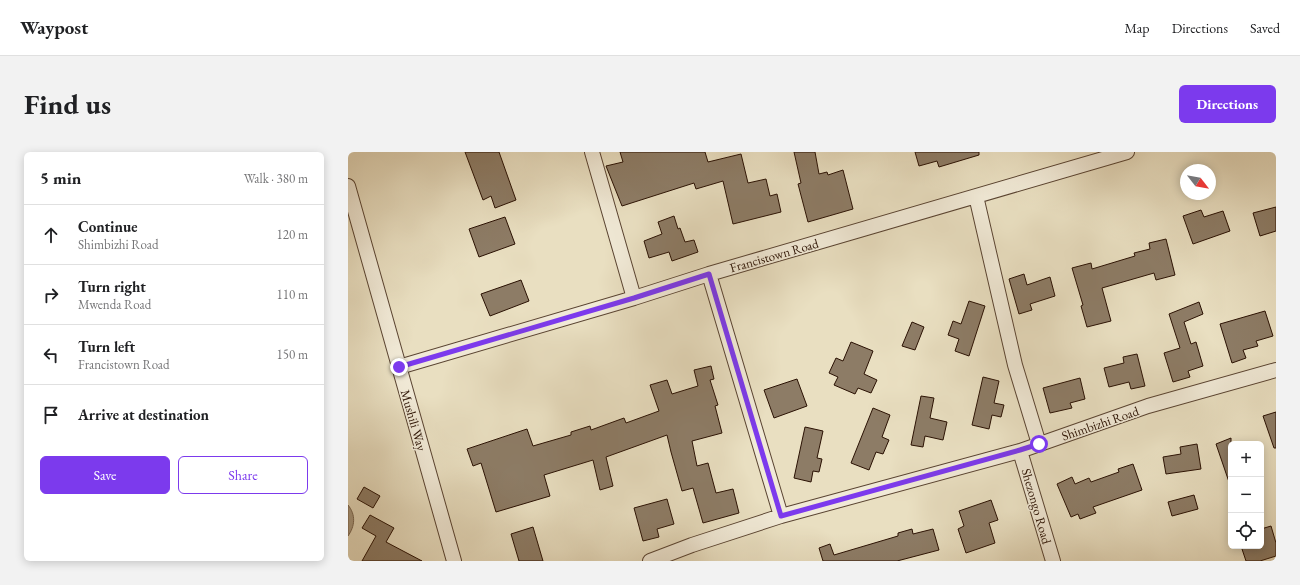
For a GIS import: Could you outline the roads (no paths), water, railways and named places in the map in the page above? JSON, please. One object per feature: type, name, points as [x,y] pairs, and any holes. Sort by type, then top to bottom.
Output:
[{"type":"street","points":[[592,152],[634,298]]},
{"type":"street","name":"Francistown Road","points":[[399,367],[634,298],[709,274],[1127,152]]},
{"type":"street","name":"Mushili Way","points":[[348,186],[454,561]]},
{"type":"street","points":[[976,196],[1015,365],[1039,444]]},
{"type":"street","points":[[709,274],[781,516]]},
{"type":"street","name":"Shimbizhi Road","points":[[650,561],[692,545],[781,516],[1020,450],[1148,406],[1276,370]]},
{"type":"street","name":"Shezongo Road","points":[[1020,450],[1053,561]]}]
